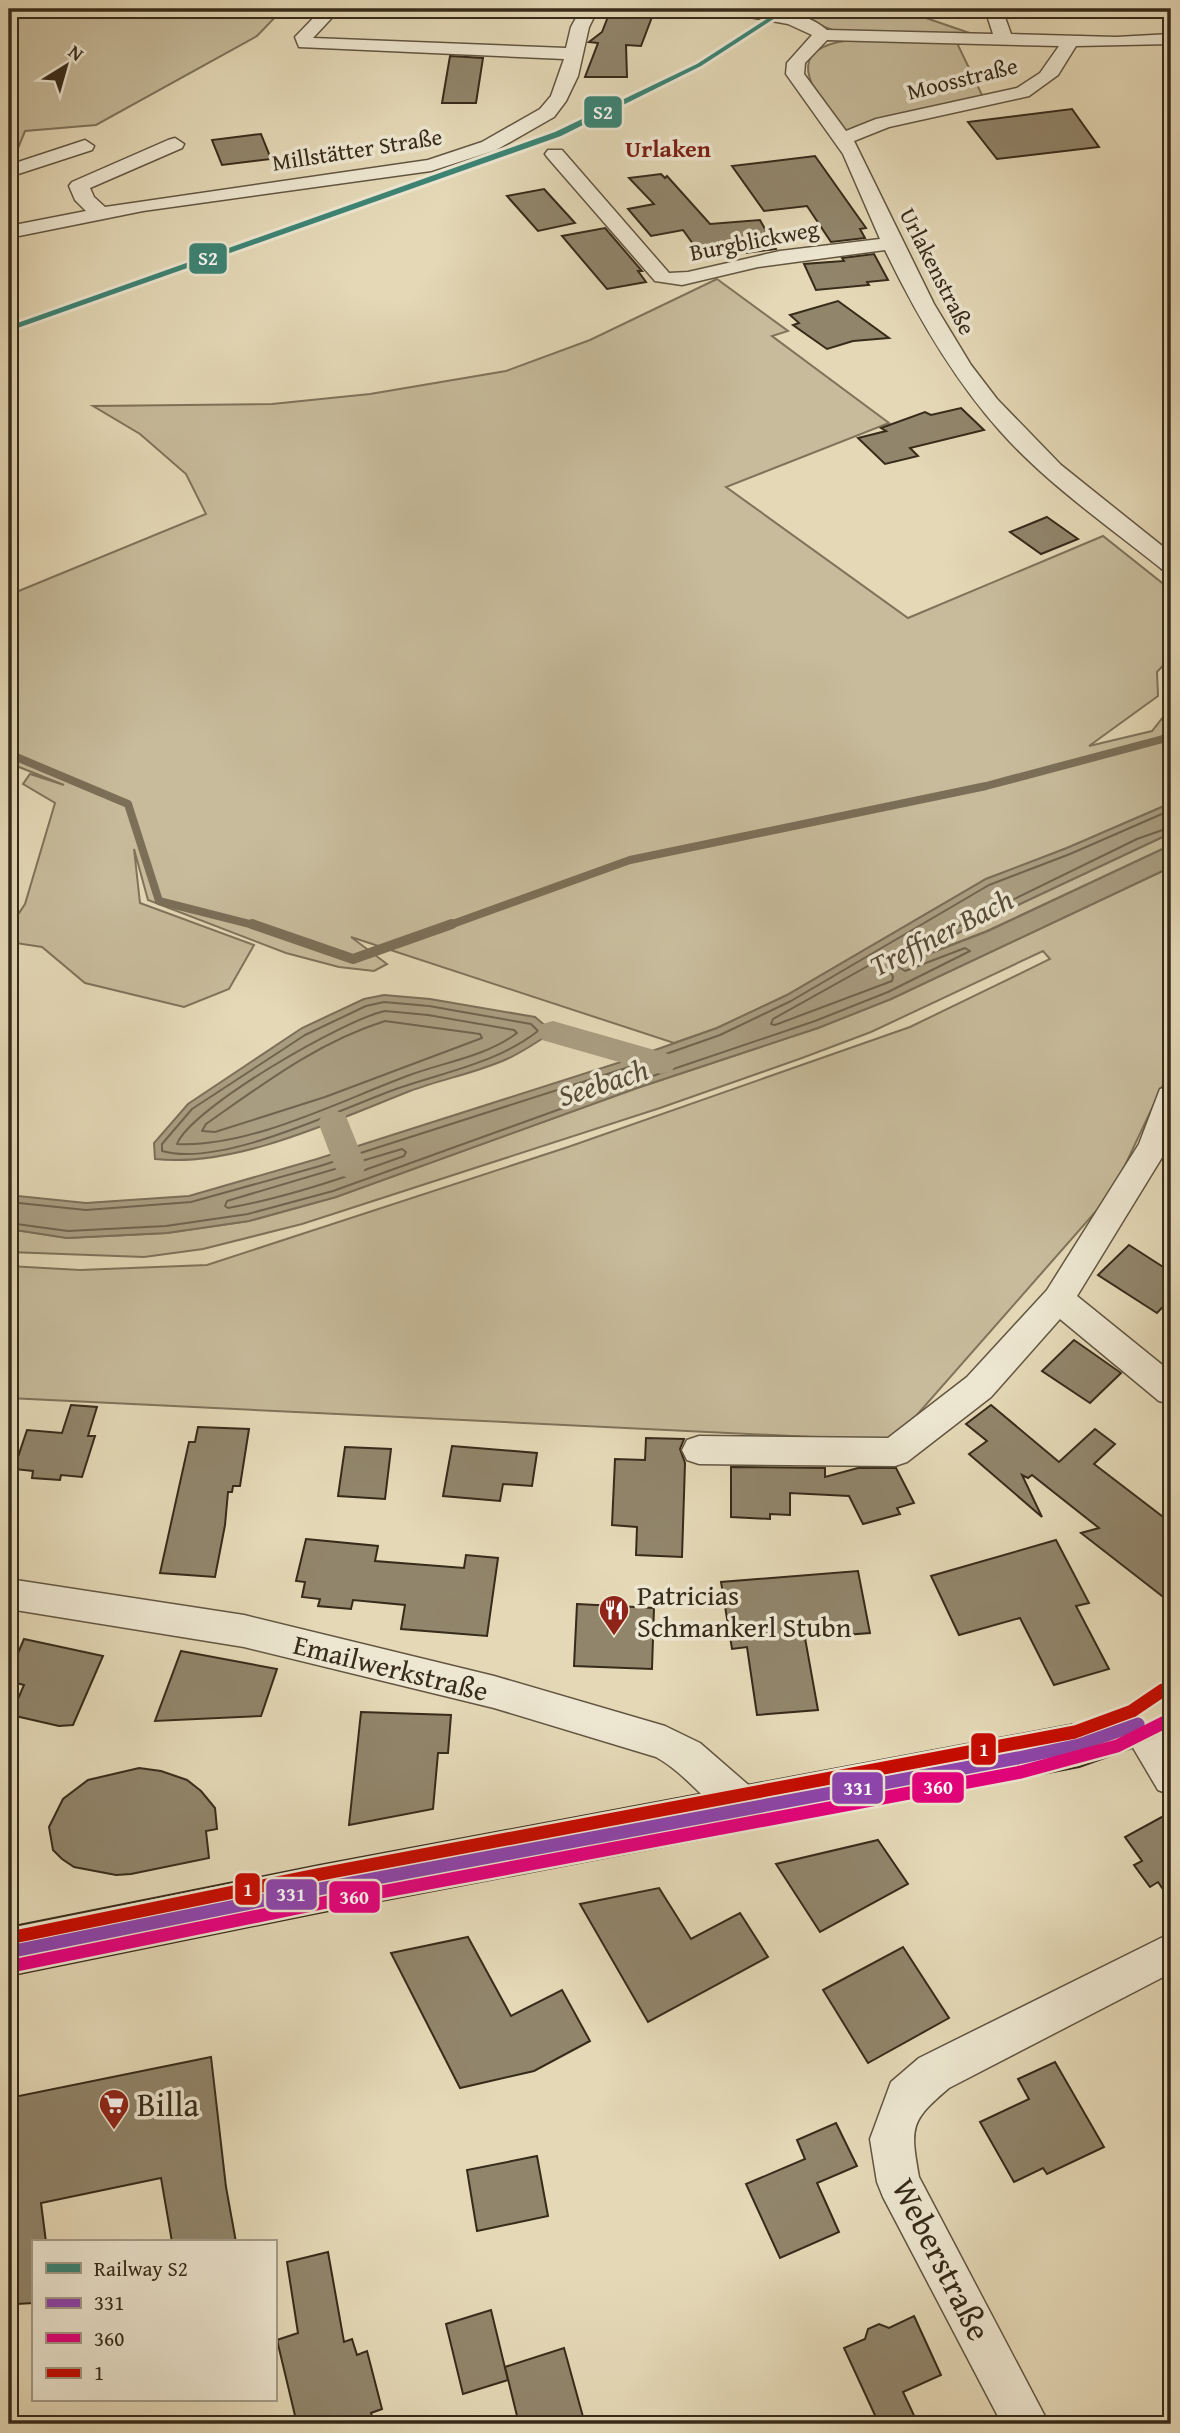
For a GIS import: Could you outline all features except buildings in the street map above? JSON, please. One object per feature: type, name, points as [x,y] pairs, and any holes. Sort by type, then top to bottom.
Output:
[{"type":"main road","points":[[9,1952],[319,1889],[1018,1758],[1079,1745],[1154,1713]]},
{"type":"street","points":[[331,9],[304,37],[305,43],[574,54]]},
{"type":"street","name":"Millstätter Straße","points":[[9,232],[100,213],[387,172],[462,156],[489,146],[547,113],[560,97],[569,76],[580,27],[589,9]]},
{"type":"street","points":[[734,9],[802,24],[812,27],[822,35]]},
{"type":"street","name":"Moosstraße","points":[[994,9],[1004,40]]},
{"type":"street","name":"Moosstraße","points":[[822,35],[1070,41],[1171,39]]},
{"type":"street","name":"Urlakenstraße","points":[[822,35],[794,67],[795,74],[811,98],[845,138],[869,186],[892,243],[952,353],[991,406],[1045,461],[1171,565]]},
{"type":"street","name":"Moosstraße","points":[[845,138],[883,123],[1023,92],[1055,71],[1070,41]]},
{"type":"street","points":[[100,213],[85,200],[79,186],[175,144]]},
{"type":"street","points":[[9,171],[85,146]]},
{"type":"street","name":"Burgblickweg","points":[[555,154],[662,277],[675,281],[783,255],[892,243]]},
{"type":"street","points":[[699,1450],[895,1452],[979,1387],[1058,1299],[1154,1146],[1171,1097]]},
{"type":"street","points":[[1058,1299],[1171,1391]]},
{"type":"street","name":"Emailwerkstraße","points":[[9,1594],[244,1632],[494,1692],[665,1743],[688,1755],[746,1808]]},
{"type":"street","points":[[1154,1713],[1171,1778]]},
{"type":"street","name":"Weberstraße","points":[[1026,2424],[898,2182],[891,2139],[906,2097],[934,2073],[1171,1952]]},
{"type":"shaded area","points":[[9,9],[283,9],[257,36],[96,125],[25,131],[14,158],[9,159]]},
{"type":"shaded area","points":[[803,9],[900,9],[984,38],[836,31],[793,16]]},
{"type":"shaded area","points":[[861,39],[956,41],[983,97],[842,135],[813,86],[808,72],[809,60],[817,50],[834,43]]},
{"type":"shaded area","points":[[717,279],[788,331],[772,336],[889,423],[726,487],[908,618],[1103,536],[1171,590],[1171,657],[1157,672],[1158,696],[1089,746],[1152,731],[1171,707],[1171,803],[1067,848],[986,879],[787,995],[717,1028],[674,1043],[351,937],[387,964],[374,971],[339,967],[286,953],[148,900],[134,849],[140,903],[254,945],[229,989],[184,1007],[85,983],[42,947],[9,942],[9,928],[25,904],[55,803],[23,784],[30,774],[64,785],[9,763],[9,595],[206,514],[186,474],[140,434],[93,406],[272,404],[370,394],[506,371],[590,340]]},
{"type":"shaded area","points":[[1171,833],[1171,845],[987,931],[889,969],[937,943]]},
{"type":"shaded area","points":[[1171,867],[1171,1068],[1112,1193],[894,1441],[9,1398],[9,1266],[80,1270],[207,1265],[568,1147],[910,1027],[1050,959],[1043,951],[871,1032],[802,1058],[660,1108],[302,1224],[203,1249],[144,1257],[9,1252],[9,1229],[67,1238],[167,1233],[249,1221],[336,1197],[637,1088],[818,1028],[891,999]]},
{"type":"water","name":"Seebach","points":[[1171,803],[1171,833],[937,943],[890,969],[988,931],[1171,845],[1171,867],[891,999],[818,1028],[637,1088],[336,1197],[249,1221],[167,1233],[67,1238],[9,1229],[9,1195],[86,1203],[189,1196],[317,1159],[624,1061],[717,1028],[787,995],[986,879],[1067,848]]},
{"type":"water","points":[[384,995],[430,999],[535,1017],[553,1032],[495,1064],[410,1091],[285,1139],[218,1156],[186,1160],[155,1159],[154,1143],[188,1104],[302,1028],[364,999]]},
{"type":"waterway","points":[[447,926],[630,860],[986,786],[1163,739],[1171,731]]},
{"type":"waterway","points":[[9,754],[128,804],[159,901],[257,926]]},
{"type":"waterway","points":[[252,924],[353,959],[452,924]]},
{"type":"waterway","points":[[553,1032],[661,1063]]},
{"type":"waterway","points":[[334,1122],[350,1166]]},
{"type":"rail line","name":"S2","points":[[9,329],[558,134],[699,65],[786,9]]},
{"type":"transit line","name":"1","points":[[9,1938],[316,1875],[1075,1732],[1132,1711],[1163,1690]]},
{"type":"transit line","name":"360","points":[[12,1966],[322,1903],[1021,1772],[1117,1746],[1171,1719]]},
{"type":"transit line","name":"331","points":[[9,1952],[319,1889],[1018,1758],[1079,1745],[1138,1724]]},
{"type":"place","name":"Patricias Schmankerl Stubn","points":[[614,1637]]},
{"type":"place","name":"Billa","points":[[114,2131]]},
{"type":"district","name":"Urlaken","points":[[668,148]]},
{"type":"water label","name":"Treffner Bach","points":[[941,932]]}]
